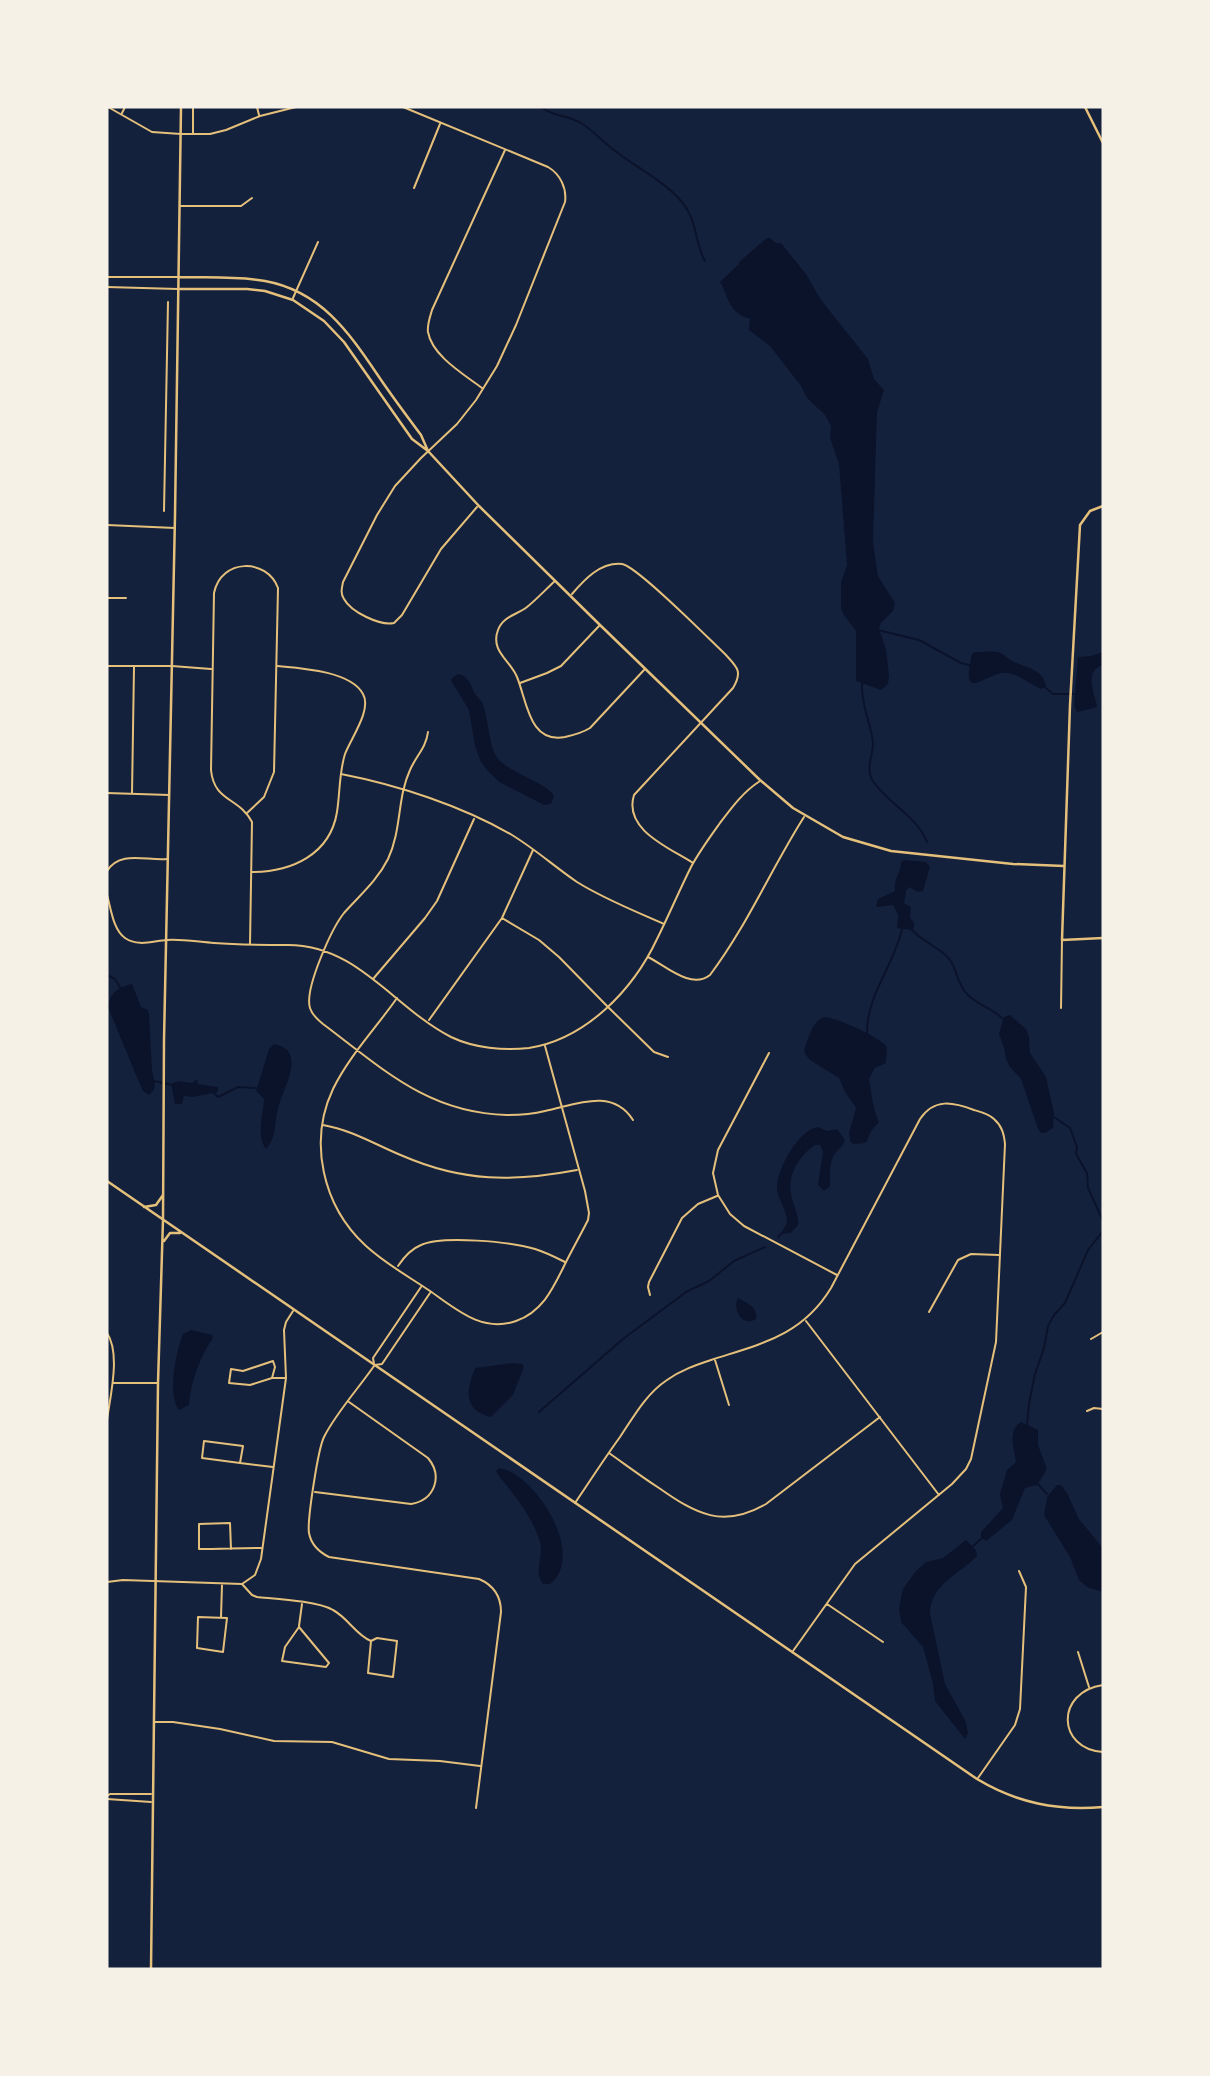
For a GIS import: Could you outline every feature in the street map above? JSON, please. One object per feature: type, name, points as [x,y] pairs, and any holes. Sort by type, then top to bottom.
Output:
[{"type":"street","points":[[107,107],[152,132],[181,134],[210,134],[260,116],[296,107]]},
{"type":"street","points":[[121,114],[125,107]]},
{"type":"street","points":[[150,1969],[181,107]]},
{"type":"street","points":[[193,107],[193,134]]},
{"type":"street","points":[[257,107],[260,116]]},
{"type":"street","points":[[403,107],[553,170],[564,188],[565,202],[497,366],[457,424],[395,486],[343,582],[342,594],[347,603],[355,610],[384,624],[394,623],[402,615],[441,549],[479,506]]},
{"type":"street","points":[[1085,107],[1103,142]]},
{"type":"street","points":[[414,188],[440,122]]},
{"type":"street","points":[[483,388],[458,371],[440,354],[430,339],[428,324],[505,150]]},
{"type":"street","points":[[179,206],[241,206],[253,198]]},
{"type":"street","points":[[293,300],[318,242]]},
{"type":"street","points":[[107,277],[254,280],[296,291],[321,306],[346,330],[421,435],[428,451]]},
{"type":"street","points":[[107,287],[255,290],[293,300],[316,314],[337,335],[412,439],[428,451],[479,506],[760,780],[805,816],[843,837],[891,851],[1013,864],[1065,866]]},
{"type":"street","points":[[164,511],[168,302]]},
{"type":"street","points":[[1061,1008],[1070,705],[1080,524],[1090,511],[1103,506]]},
{"type":"street","points":[[107,525],[175,528]]},
{"type":"street","points":[[571,595],[598,570],[614,564],[626,565],[642,576],[737,668],[738,678],[733,688],[634,795],[631,805],[634,819],[640,827],[693,863]]},
{"type":"street","points":[[247,813],[264,797],[274,772],[277,666],[278,588],[275,580],[266,572],[252,568],[230,569],[219,577],[216,584],[212,669],[212,779],[222,796],[238,804],[247,813],[252,827],[250,945]]},
{"type":"street","points":[[555,580],[527,607],[505,620],[497,632],[498,650],[514,670],[531,721],[537,730],[547,736],[559,738],[582,733],[590,728],[646,669]]},
{"type":"street","points":[[107,598],[125,598]]},
{"type":"street","points":[[519,684],[561,666],[600,625]]},
{"type":"street","points":[[107,666],[212,669]]},
{"type":"street","points":[[252,872],[271,872],[303,861],[327,838],[337,815],[346,753],[365,710],[364,694],[352,683],[318,670],[277,666]]},
{"type":"street","points":[[132,794],[134,667]]},
{"type":"street","points":[[428,732],[427,742],[412,766],[404,790],[399,825],[388,859],[370,887],[344,913],[323,950],[311,989],[309,1006],[316,1018],[358,1051],[409,1088],[433,1100],[460,1108],[509,1115],[542,1112],[587,1101],[603,1101],[619,1104],[633,1120]]},
{"type":"street","points":[[341,774],[404,790],[475,818],[511,835],[580,884],[664,924]]},
{"type":"street","points":[[107,895],[114,920],[125,938],[140,943],[166,940],[303,945],[323,950],[343,958],[452,1037],[479,1046],[511,1049],[545,1045],[583,1027],[625,986],[647,957],[693,863],[738,799],[760,780]]},
{"type":"street","points":[[107,793],[169,795]]},
{"type":"street","points":[[647,957],[691,980],[710,975],[753,908],[805,816]]},
{"type":"street","points":[[373,980],[437,901],[475,818]]},
{"type":"street","points":[[428,1021],[502,918],[533,850]]},
{"type":"street","points":[[107,871],[114,862],[124,858],[168,858]]},
{"type":"street","points":[[502,918],[551,950],[654,1052],[668,1057]]},
{"type":"street","points":[[1062,940],[1103,938]]},
{"type":"street","points":[[397,998],[332,1092],[322,1125],[323,1170],[329,1195],[349,1228],[363,1243],[473,1319],[493,1324],[516,1321],[544,1302],[584,1228],[589,1213],[545,1045]]},
{"type":"street","points":[[769,1053],[718,1150],[713,1173],[718,1195],[730,1214],[744,1226],[838,1275]]},
{"type":"street","points":[[574,1503],[641,1405],[659,1386],[684,1370],[768,1342],[806,1320],[820,1305],[920,1119],[928,1110],[943,1103],[954,1103],[989,1115],[996,1120],[1003,1132],[1005,1144],[996,1342],[975,1447],[969,1464],[962,1475],[861,1558],[849,1571],[793,1652]]},
{"type":"street","points":[[322,1125],[357,1134],[428,1166],[470,1176],[523,1178],[578,1170]]},
{"type":"street","points":[[107,1181],[977,1779],[1013,1797],[1042,1806],[1074,1809],[1103,1807]]},
{"type":"street","points":[[145,1207],[156,1205],[163,1195]]},
{"type":"street","points":[[650,1295],[649,1282],[682,1218],[698,1204],[718,1195]]},
{"type":"street","points":[[163,1244],[170,1233],[183,1234]]},
{"type":"street","points":[[397,1268],[404,1257],[420,1245],[444,1240],[520,1245],[565,1262]]},
{"type":"street","points":[[929,1312],[958,1260],[966,1255],[1000,1255]]},
{"type":"street","points":[[422,1286],[373,1357],[374,1366],[321,1444],[309,1534],[314,1546],[325,1556],[479,1579],[496,1592],[501,1612],[476,1808]]},
{"type":"street","points":[[374,1366],[382,1364],[431,1292]]},
{"type":"street","points":[[107,1582],[122,1580],[242,1584],[255,1575],[261,1559],[286,1377],[284,1330],[294,1310]]},
{"type":"street","points":[[806,1320],[939,1495]]},
{"type":"street","points":[[1091,1339],[1103,1332]]},
{"type":"street","points":[[107,1333],[112,1344],[113,1382],[107,1420]]},
{"type":"street","points":[[714,1359],[729,1405]]},
{"type":"street","points":[[272,1378],[275,1367],[273,1361],[243,1371],[231,1369],[229,1383],[250,1385],[286,1377]]},
{"type":"street","points":[[113,1382],[158,1382]]},
{"type":"street","points":[[314,1491],[411,1504],[427,1498],[435,1486],[436,1470],[428,1458],[349,1402]]},
{"type":"street","points":[[1087,1411],[1094,1408],[1103,1409]]},
{"type":"street","points":[[608,1453],[689,1508],[707,1515],[733,1516],[766,1504],[880,1417]]},
{"type":"street","points":[[240,1463],[243,1446],[204,1441],[202,1458],[240,1463],[274,1467]]},
{"type":"street","points":[[231,1549],[230,1523],[199,1524],[200,1549],[231,1549],[262,1548]]},
{"type":"street","points":[[977,1779],[1015,1725],[1020,1709],[1026,1587],[1019,1571]]},
{"type":"street","points":[[221,1617],[222,1584]]},
{"type":"street","points":[[242,1584],[252,1595],[324,1606],[336,1611],[363,1638],[371,1641],[377,1638],[397,1641],[393,1677],[368,1673],[371,1641]]},
{"type":"street","points":[[299,1627],[329,1662],[326,1667],[282,1661],[285,1647],[299,1627],[302,1603]]},
{"type":"street","points":[[826,1604],[883,1642]]},
{"type":"street","points":[[198,1617],[221,1617],[227,1618],[223,1652],[197,1648],[198,1617]]},
{"type":"street","points":[[1078,1652],[1090,1688]]},
{"type":"street","points":[[1103,1685],[1079,1694],[1072,1702],[1069,1713],[1069,1724],[1078,1743],[1088,1749],[1103,1752]]},
{"type":"street","points":[[154,1722],[220,1728],[274,1741],[331,1742],[389,1759],[440,1760],[481,1766]]},
{"type":"street","points":[[107,1798],[110,1794],[153,1794]]},
{"type":"street","points":[[107,1798],[152,1802]]},
{"type":"water","points":[[767,238],[781,243],[806,274],[821,300],[868,359],[874,379],[884,390],[877,412],[873,542],[878,576],[895,603],[893,611],[881,623],[879,629],[886,649],[889,676],[888,684],[881,690],[856,681],[856,631],[841,609],[841,582],[847,565],[839,464],[830,438],[831,426],[825,415],[807,398],[770,346],[749,330],[750,319],[733,309],[720,282]]},
{"type":"water","points":[[1103,652],[1103,665],[1097,668],[1092,677],[1097,706],[1077,712],[1074,706],[1078,657]]},
{"type":"water","points":[[1000,653],[1038,673],[1045,681],[1046,687],[1041,689],[1009,673],[972,683],[969,670],[972,654]]},
{"type":"water","points":[[458,674],[467,679],[482,702],[496,756],[501,762],[550,791],[554,796],[551,804],[544,805],[499,782],[486,769],[475,746],[469,710],[451,681]]},
{"type":"water","points":[[904,860],[926,862],[930,867],[923,891],[918,892],[909,887],[906,891],[904,903],[911,907],[910,918],[914,922],[914,928],[911,930],[897,928],[898,915],[893,905],[876,906],[878,899],[895,891],[895,882]]},
{"type":"water","points":[[132,984],[141,1007],[148,1010],[149,1014],[155,1083],[154,1090],[149,1095],[143,1091],[108,1007],[116,991]]},
{"type":"water","points":[[1010,1015],[1026,1029],[1030,1053],[1046,1077],[1054,1113],[1053,1128],[1045,1133],[1038,1129],[1021,1079],[1006,1059],[999,1034],[1004,1017]]},
{"type":"water","points":[[825,1017],[859,1029],[887,1047],[886,1063],[875,1068],[869,1079],[879,1122],[865,1143],[853,1144],[850,1141],[849,1133],[856,1108],[839,1078],[805,1054],[812,1030],[817,1022]]},
{"type":"water","points":[[274,1044],[290,1054],[292,1062],[278,1109],[274,1135],[266,1149],[261,1138],[264,1099],[256,1091],[269,1049]]},
{"type":"water","points":[[197,1079],[198,1084],[218,1087],[218,1092],[184,1096],[182,1104],[175,1104],[171,1084],[178,1081],[192,1083]]},
{"type":"water","points":[[818,1127],[827,1131],[837,1129],[845,1140],[832,1159],[830,1186],[824,1191],[818,1185],[823,1151],[820,1145],[815,1145],[803,1155],[792,1175],[791,1190],[798,1225],[791,1233],[781,1234],[787,1220],[777,1188],[780,1171],[796,1142],[811,1129]]},
{"type":"water","points":[[738,1298],[754,1308],[756,1319],[746,1321],[740,1316],[736,1307]]},
{"type":"water","points":[[191,1330],[212,1335],[213,1338],[197,1370],[189,1405],[179,1410],[175,1403],[173,1384],[175,1362],[183,1334]]},
{"type":"water","points":[[522,1364],[524,1367],[513,1395],[491,1417],[475,1410],[469,1392],[475,1368]]},
{"type":"water","points":[[1021,1422],[1038,1430],[1038,1445],[1047,1469],[1037,1485],[1025,1488],[1012,1520],[986,1541],[981,1537],[981,1532],[1003,1508],[1000,1494],[1007,1470],[1016,1462],[1013,1435]]},
{"type":"water","points":[[499,1468],[513,1473],[527,1484],[552,1516],[560,1535],[563,1554],[560,1571],[550,1584],[543,1584],[540,1580],[541,1547],[537,1533],[523,1507],[496,1471]]},
{"type":"water","points":[[1057,1485],[1061,1485],[1067,1493],[1079,1519],[1103,1548],[1103,1592],[1087,1587],[1079,1580],[1070,1557],[1044,1515],[1047,1497]]},
{"type":"water","points":[[966,1540],[976,1550],[977,1556],[935,1594],[930,1613],[945,1684],[966,1722],[968,1733],[965,1739],[935,1701],[923,1647],[901,1622],[899,1608],[903,1589],[915,1572],[926,1562],[943,1558]]},
{"type":"waterway","points":[[541,107],[550,113],[581,123],[675,194],[691,217],[705,261]]},
{"type":"waterway","points":[[878,630],[919,640],[961,663],[970,665]]},
{"type":"waterway","points":[[862,684],[873,743],[869,767],[873,781],[916,824],[927,842]]},
{"type":"waterway","points":[[1046,688],[1053,694],[1076,694]]},
{"type":"waterway","points":[[867,1035],[871,1007],[902,929]]},
{"type":"waterway","points":[[911,929],[953,964],[961,986],[968,995],[1004,1020]]},
{"type":"waterway","points":[[109,976],[115,979],[121,989]]},
{"type":"waterway","points":[[154,1081],[172,1085]]},
{"type":"waterway","points":[[214,1093],[218,1097],[238,1087],[256,1088]]},
{"type":"waterway","points":[[1054,1117],[1070,1128],[1077,1147],[1076,1154],[1087,1173],[1088,1188],[1103,1221]]},
{"type":"waterway","points":[[1027,1425],[1035,1374],[1048,1326],[1065,1303],[1088,1250],[1103,1231]]},
{"type":"waterway","points":[[778,1237],[783,1232]]},
{"type":"waterway","points":[[539,1412],[623,1339],[686,1292],[709,1281],[734,1261],[765,1247]]},
{"type":"waterway","points":[[1037,1483],[1047,1494]]},
{"type":"waterway","points":[[972,1547],[983,1537]]}]
